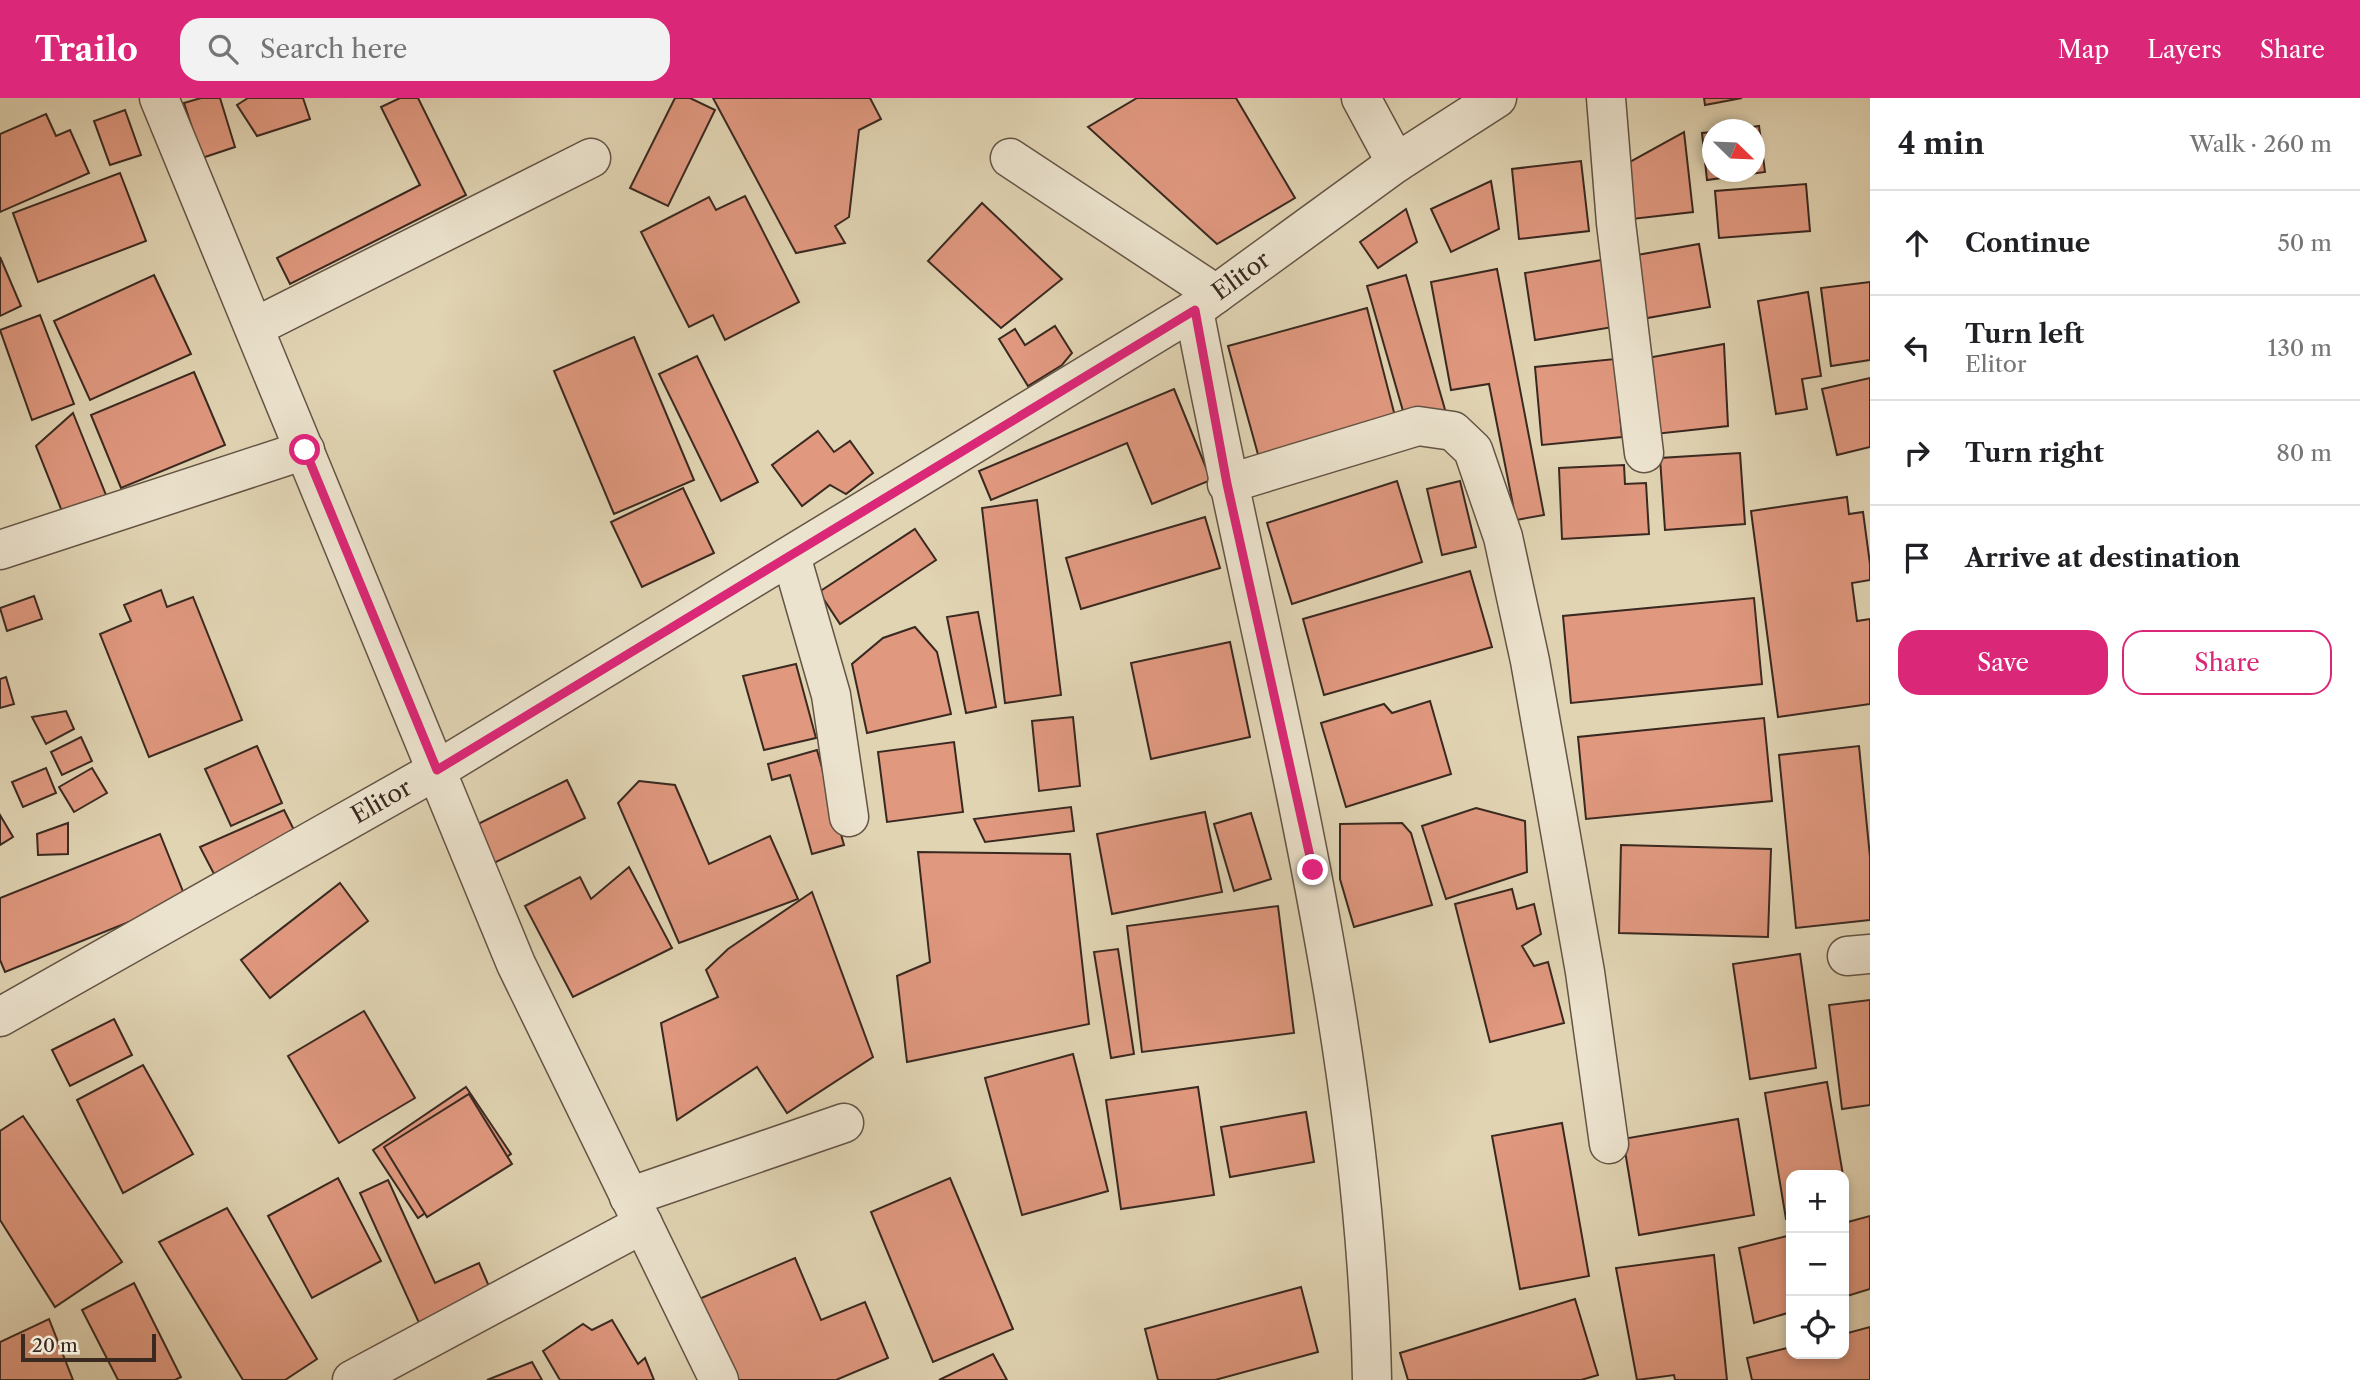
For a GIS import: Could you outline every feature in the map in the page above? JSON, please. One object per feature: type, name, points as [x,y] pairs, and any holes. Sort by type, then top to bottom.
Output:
[{"type":"street","points":[[159,98],[516,964],[719,1380]]},
{"type":"street","points":[[1361,98],[1396,163]]},
{"type":"street","name":"Elitor","points":[[0,1017],[437,770],[1205,302],[1396,163],[1497,98]]},
{"type":"street","points":[[1606,98],[1616,223],[1644,453]]},
{"type":"street","points":[[254,327],[591,158]]},
{"type":"street","points":[[1010,158],[1205,302],[1227,484],[1313,870],[1336,1003],[1371,1290],[1373,1380]]},
{"type":"street","points":[[1227,484],[1418,426],[1453,431],[1473,450],[1503,537],[1530,661],[1585,972],[1609,1144]]},
{"type":"street","points":[[0,550],[305,450]]},
{"type":"street","points":[[791,555],[831,695],[849,817]]},
{"type":"street","points":[[352,1380],[636,1210],[844,1123]]},
{"type":"building","points":[[201,98],[220,98],[235,147],[202,158],[184,103]]},
{"type":"building","points":[[248,98],[303,98],[310,119],[257,136],[237,105]]},
{"type":"building","points":[[400,98],[418,98],[466,195],[290,284],[277,258],[420,185],[381,107]]},
{"type":"building","points":[[675,98],[690,98],[715,110],[668,206],[630,188]]},
{"type":"building","points":[[713,98],[870,98],[881,119],[859,130],[849,217],[835,226],[845,243],[796,253]]},
{"type":"building","points":[[1137,98],[1236,98],[1295,198],[1217,244],[1088,127]]},
{"type":"building","points":[[1704,98],[1742,98],[1705,105]]},
{"type":"building","points":[[125,110],[141,155],[110,165],[94,121]]},
{"type":"building","points":[[46,114],[56,136],[70,130],[89,173],[0,212],[0,134]]},
{"type":"building","points":[[1684,132],[1693,212],[1632,219],[1626,164]]},
{"type":"building","points":[[1581,161],[1589,231],[1519,239],[1512,169]]},
{"type":"building","points":[[120,173],[146,241],[38,282],[13,213]]},
{"type":"building","points":[[1491,181],[1499,229],[1451,252],[1431,209]]},
{"type":"building","points":[[1806,184],[1810,231],[1719,238],[1715,191]]},
{"type":"building","points":[[745,196],[799,302],[725,340],[713,315],[689,327],[641,232],[709,197],[716,210]]},
{"type":"building","points":[[982,203],[1062,279],[1001,328],[928,261]]},
{"type":"building","points":[[1406,209],[1417,242],[1378,268],[1360,242]]},
{"type":"building","points":[[1699,244],[1710,307],[1636,320],[1626,257]]},
{"type":"building","points":[[0,257],[21,306],[0,316]]},
{"type":"building","points":[[1602,260],[1613,327],[1535,340],[1525,273]]},
{"type":"building","points":[[1497,269],[1544,515],[1516,520],[1489,384],[1451,390],[1431,282]]},
{"type":"building","points":[[154,275],[191,354],[90,400],[54,321]]},
{"type":"building","points":[[1406,275],[1446,413],[1403,411],[1367,286]]},
{"type":"building","points":[[1870,282],[1870,360],[1831,366],[1821,288]]},
{"type":"building","points":[[1808,292],[1821,376],[1802,379],[1807,409],[1776,414],[1758,301]]},
{"type":"building","points":[[1367,308],[1396,420],[1259,458],[1228,346]]},
{"type":"building","points":[[40,315],[74,404],[32,420],[0,330]]},
{"type":"building","points":[[1055,326],[1072,353],[1062,365],[1028,386],[999,339],[1015,329],[1025,345]]},
{"type":"building","points":[[634,337],[694,480],[614,514],[554,371]]},
{"type":"building","points":[[1724,344],[1728,426],[1655,434],[1647,358]]},
{"type":"building","points":[[697,356],[758,482],[721,501],[659,374]]},
{"type":"building","points":[[1615,359],[1622,437],[1542,445],[1535,367]]},
{"type":"building","points":[[194,372],[225,445],[121,488],[91,415]]},
{"type":"building","points":[[1870,378],[1870,447],[1837,455],[1822,389]]},
{"type":"building","points":[[1174,389],[1211,480],[1152,504],[1127,443],[991,500],[979,471]]},
{"type":"building","points":[[73,413],[110,505],[67,524],[36,446]]},
{"type":"building","points":[[818,431],[834,452],[850,441],[873,473],[846,494],[830,485],[802,506],[772,465]]},
{"type":"building","points":[[1740,453],[1745,524],[1665,530],[1660,458]]},
{"type":"building","points":[[1624,465],[1625,484],[1646,483],[1649,534],[1562,539],[1559,468]]},
{"type":"building","points":[[1397,481],[1422,562],[1292,604],[1267,523]]},
{"type":"building","points":[[1460,481],[1476,547],[1442,555],[1427,489]]},
{"type":"building","points":[[683,488],[714,553],[642,587],[611,522]]},
{"type":"building","points":[[1847,497],[1849,514],[1863,512],[1870,564],[1870,580],[1852,583],[1857,621],[1870,619],[1870,704],[1778,717],[1751,511]]},
{"type":"building","points":[[1037,500],[1061,695],[1005,703],[982,508]]},
{"type":"building","points":[[1205,517],[1220,568],[1081,609],[1066,558]]},
{"type":"building","points":[[915,529],[936,560],[840,624],[819,592]]},
{"type":"building","points":[[1470,571],[1492,647],[1324,695],[1303,619]]},
{"type":"building","points":[[161,590],[167,607],[193,597],[242,720],[149,757],[100,634],[131,621],[124,605]]},
{"type":"building","points":[[34,596],[42,619],[7,631],[0,608]]},
{"type":"building","points":[[1754,598],[1762,684],[1571,703],[1563,616]]},
{"type":"building","points":[[978,612],[996,707],[966,713],[947,617]]},
{"type":"building","points":[[915,627],[937,652],[951,714],[867,733],[852,664],[883,638]]},
{"type":"building","points":[[1230,642],[1250,737],[1151,759],[1131,663]]},
{"type":"building","points":[[796,664],[816,738],[764,750],[743,676]]},
{"type":"building","points":[[6,677],[14,704],[0,708],[0,679]]},
{"type":"building","points":[[1430,701],[1451,774],[1346,807],[1321,723],[1384,704],[1392,713]]},
{"type":"building","points":[[66,711],[74,729],[46,744],[32,717]]},
{"type":"building","points":[[1073,717],[1080,786],[1039,791],[1032,721]]},
{"type":"building","points":[[1764,718],[1772,801],[1586,819],[1578,737]]},
{"type":"building","points":[[81,737],[92,761],[62,775],[51,752]]},
{"type":"building","points":[[954,742],[963,812],[887,822],[878,752]]},
{"type":"building","points":[[257,746],[282,803],[231,826],[205,769]]},
{"type":"building","points":[[1859,746],[1870,857],[1870,920],[1796,928],[1779,755]]},
{"type":"building","points":[[817,750],[844,845],[812,854],[790,775],[772,780],[768,764]]},
{"type":"building","points":[[46,768],[56,793],[23,807],[12,782]]},
{"type":"building","points":[[92,768],[107,793],[74,812],[59,787]]},
{"type":"building","points":[[567,780],[585,818],[494,863],[476,825]]},
{"type":"building","points":[[639,781],[675,785],[709,864],[770,836],[798,899],[679,943],[618,803]]},
{"type":"building","points":[[1071,807],[1074,831],[985,842],[974,819]]},
{"type":"building","points":[[1476,808],[1525,821],[1527,872],[1446,899],[1422,826]]},
{"type":"building","points":[[284,810],[295,832],[214,874],[200,847]]},
{"type":"building","points":[[1205,812],[1222,892],[1112,914],[1097,834]]},
{"type":"building","points":[[1251,813],[1271,879],[1234,891],[1214,824]]},
{"type":"building","points":[[0,815],[13,837],[0,845]]},
{"type":"building","points":[[68,823],[68,854],[38,855],[37,834]]},
{"type":"building","points":[[1402,823],[1411,833],[1432,905],[1354,927],[1340,879],[1340,824]]},
{"type":"building","points":[[160,834],[186,899],[5,972],[0,960],[0,898]]},
{"type":"building","points":[[1621,845],[1771,849],[1768,937],[1619,933]]},
{"type":"building","points":[[918,852],[1070,854],[1089,1024],[907,1062],[897,976],[930,962]]},
{"type":"building","points":[[629,867],[672,948],[573,997],[525,906],[580,877],[591,899]]},
{"type":"building","points":[[340,883],[368,921],[270,998],[241,960]]},
{"type":"building","points":[[1512,889],[1517,909],[1534,904],[1541,934],[1522,946],[1534,966],[1548,962],[1564,1023],[1490,1042],[1455,904]]},
{"type":"building","points":[[812,892],[873,1057],[787,1113],[757,1067],[677,1120],[661,1023],[718,997],[706,970],[728,949]]},
{"type":"building","points":[[1278,906],[1294,1033],[1142,1052],[1127,926]]},
{"type":"building","points":[[1118,949],[1134,1054],[1111,1058],[1094,952]]},
{"type":"building","points":[[1800,954],[1816,1068],[1750,1079],[1733,964]]},
{"type":"building","points":[[1870,1000],[1870,1105],[1842,1109],[1829,1005]]},
{"type":"building","points":[[364,1011],[415,1098],[339,1143],[288,1056]]},
{"type":"building","points":[[114,1019],[132,1055],[70,1086],[52,1050]]},
{"type":"building","points":[[1073,1054],[1108,1191],[1022,1215],[985,1078]]},
{"type":"building","points":[[143,1065],[193,1154],[123,1193],[77,1100]]},
{"type":"building","points":[[1827,1082],[1842,1170],[1786,1170],[1786,1219],[1765,1093]]},
{"type":"building","points":[[466,1087],[511,1154],[418,1218],[373,1150]]},
{"type":"building","points":[[1198,1087],[1214,1195],[1121,1209],[1106,1100]]},
{"type":"building","points":[[469,1094],[512,1164],[427,1217],[384,1147]]},
{"type":"building","points":[[1306,1112],[1314,1162],[1230,1177],[1221,1127]]},
{"type":"building","points":[[23,1116],[122,1262],[55,1307],[0,1220],[0,1131]]},
{"type":"building","points":[[1738,1119],[1754,1215],[1639,1235],[1623,1139]]},
{"type":"building","points":[[1562,1123],[1589,1276],[1520,1289],[1492,1136]]},
{"type":"building","points":[[338,1178],[381,1261],[312,1298],[268,1216]]},
{"type":"building","points":[[950,1178],[1013,1329],[933,1362],[871,1212]]},
{"type":"building","points":[[388,1180],[435,1283],[479,1263],[491,1291],[420,1325],[360,1193]]},
{"type":"building","points":[[227,1208],[317,1359],[285,1380],[243,1380],[159,1242]]},
{"type":"building","points":[[1870,1216],[1870,1289],[1849,1295],[1849,1233],[1849,1222]]},
{"type":"building","points":[[1786,1236],[1786,1313],[1754,1323],[1739,1248]]},
{"type":"building","points":[[1714,1255],[1727,1380],[1675,1380],[1674,1375],[1637,1380],[1616,1268]]},
{"type":"building","points":[[795,1258],[821,1320],[865,1302],[888,1358],[836,1380],[733,1380],[699,1299]]},
{"type":"building","points":[[134,1283],[181,1377],[175,1380],[118,1380],[82,1310]]},
{"type":"building","points":[[1301,1287],[1318,1352],[1215,1380],[1158,1380],[1145,1329]]},
{"type":"building","points":[[1575,1299],[1598,1375],[1581,1380],[1408,1380],[1400,1353]]},
{"type":"building","points":[[49,1319],[73,1380],[0,1380],[0,1342]]},
{"type":"building","points":[[612,1320],[638,1364],[645,1358],[654,1380],[560,1380],[543,1351],[583,1324],[592,1330]]},
{"type":"building","points":[[1870,1327],[1870,1380],[1752,1380],[1747,1358],[1786,1348],[1786,1359],[1849,1359],[1849,1333]]},
{"type":"building","points":[[993,1354],[1007,1380],[939,1380]]},
{"type":"building","points":[[532,1362],[542,1380],[487,1380]]},
{"type":"route","points":[[305,450],[437,770],[1195,310],[1227,484],[1313,870]]}]
